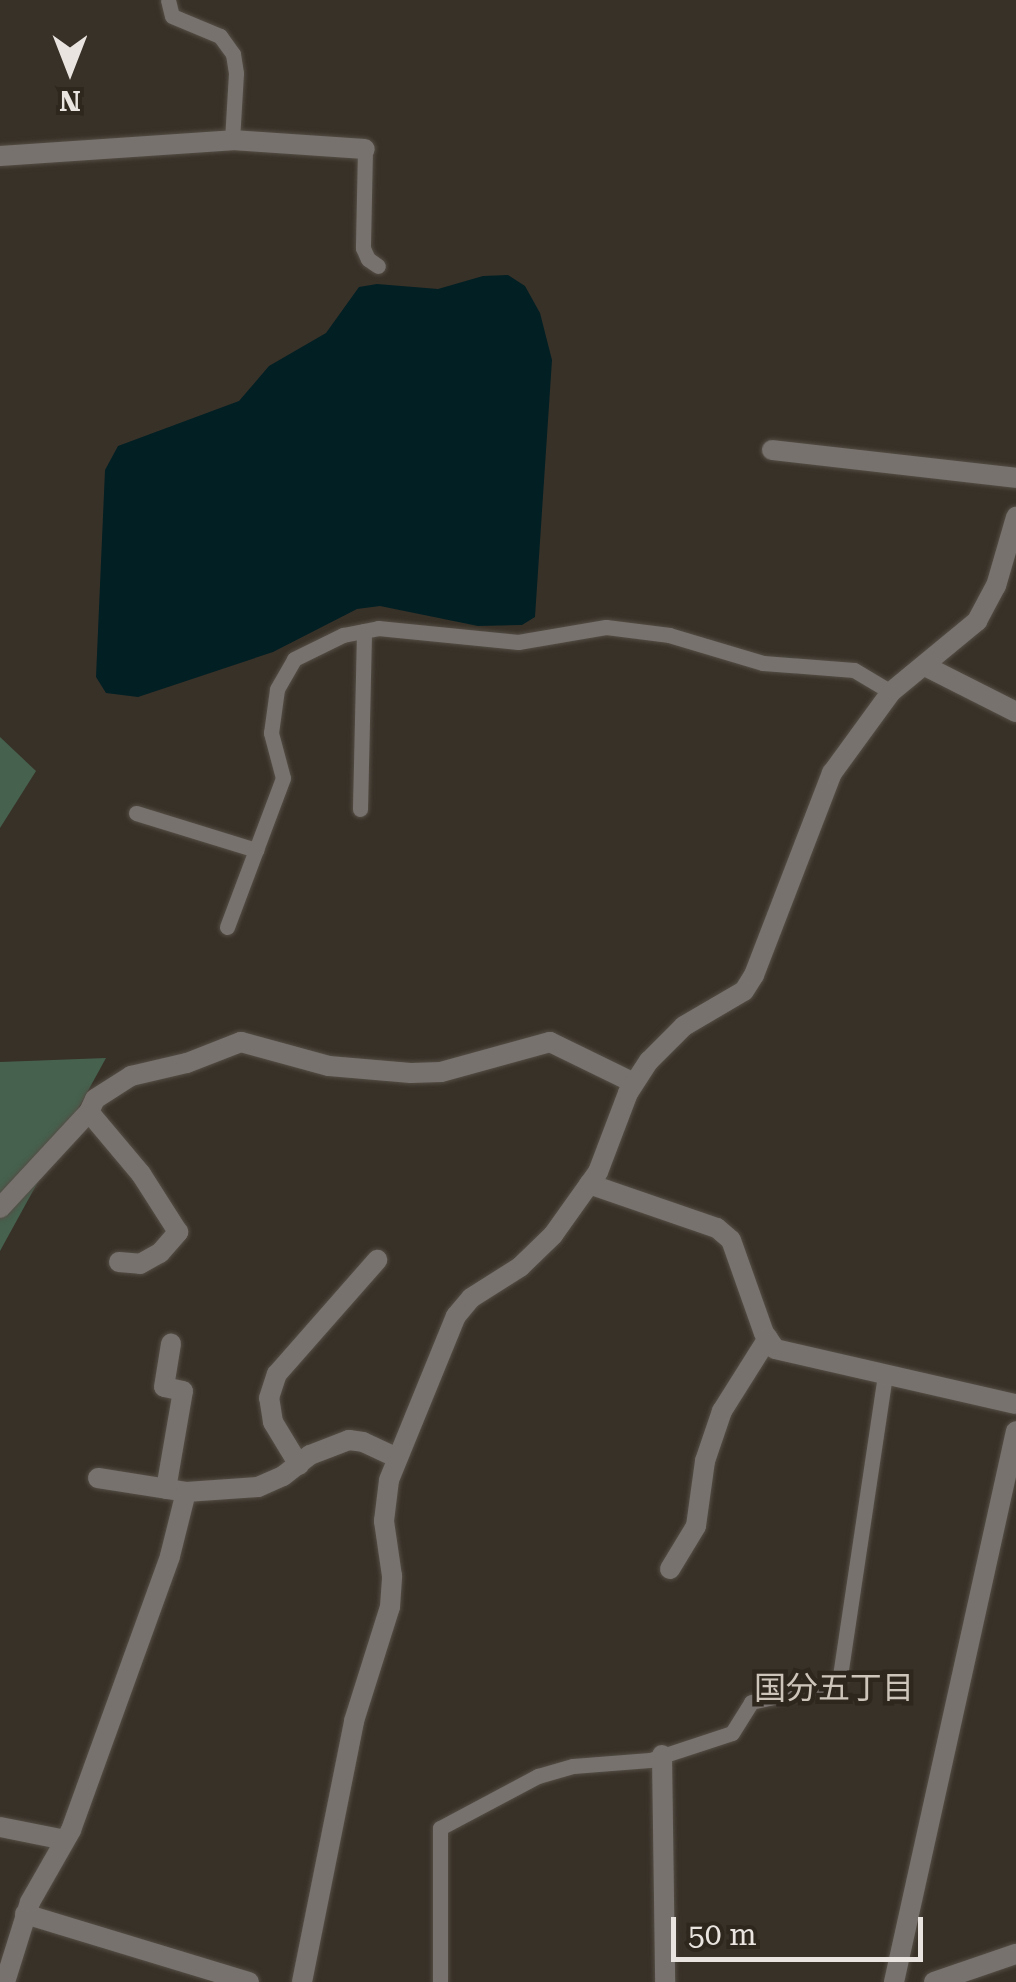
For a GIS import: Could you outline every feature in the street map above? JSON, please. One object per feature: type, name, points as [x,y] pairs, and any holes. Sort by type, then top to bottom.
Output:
[{"type":"street","points":[[0,156],[232,140],[365,149]]},
{"type":"street","points":[[772,450],[1016,478]]},
{"type":"street","points":[[302,1982],[354,1721],[390,1607],[392,1576],[384,1521],[389,1480],[456,1316],[471,1298],[520,1266],[553,1235],[589,1184],[634,1083],[684,1026],[744,991],[754,975],[832,772],[891,692],[978,620],[1004,566],[1016,517]]},
{"type":"street","points":[[925,666],[1016,712]]},
{"type":"street","points":[[0,1208],[89,1112],[94,1100],[131,1076],[187,1063],[241,1042],[329,1066],[411,1073],[441,1072],[550,1042],[634,1083]]},
{"type":"street","points":[[89,1112],[141,1174],[178,1232],[160,1253],[140,1264],[119,1262]]},
{"type":"street","points":[[589,1184],[717,1228],[731,1240],[775,1349],[1016,1404]]},
{"type":"street","points":[[299,1465],[273,1422],[270,1398],[276,1374],[377,1260]]},
{"type":"street","points":[[670,1569],[696,1526],[705,1461],[722,1411],[768,1338]]},
{"type":"street","points":[[5,1982],[25,1914],[66,1840],[170,1556],[183,1391],[164,1387],[171,1344]]},
{"type":"street","points":[[894,1982],[1010,1489],[1016,1431]]},
{"type":"street","points":[[98,1478],[176,1490],[258,1487],[299,1465],[310,1454],[349,1440],[398,1458]]},
{"type":"street","points":[[662,1755],[665,1982]]},
{"type":"street","points":[[0,1827],[66,1840]]},
{"type":"street","points":[[25,1914],[249,1982]]},
{"type":"street","points":[[934,1982],[1016,1954]]},
{"type":"lane","points":[[168,0],[172,16],[220,36],[233,54],[236,72],[232,140]]},
{"type":"lane","points":[[365,149],[363,248],[368,259],[378,266]]},
{"type":"lane","points":[[226,927],[283,778],[271,733],[276,689],[294,659],[343,635],[378,628],[518,642],[606,627],[669,635],[764,663],[854,670],[891,692]]},
{"type":"lane","points":[[360,809],[364,631]]},
{"type":"lane","points":[[136,813],[256,850]]},
{"type":"lane","points":[[440,1982],[440,1828],[538,1776],[572,1766],[650,1760],[732,1733],[751,1702],[828,1685],[840,1676],[886,1375]]},
{"type":"green space","points":[[0,737],[36,771],[0,828]]},
{"type":"green space","points":[[106,1058],[0,1251],[0,1062]]},
{"type":"water","points":[[508,275],[525,286],[540,313],[552,360],[535,617],[522,625],[478,626],[380,606],[357,609],[273,652],[138,697],[106,693],[96,677],[105,470],[118,446],[239,401],[269,366],[326,333],[359,287],[377,284],[438,289],[483,276]]},
{"type":"district","name":"国分五丁目","points":[[834,1688]]}]
